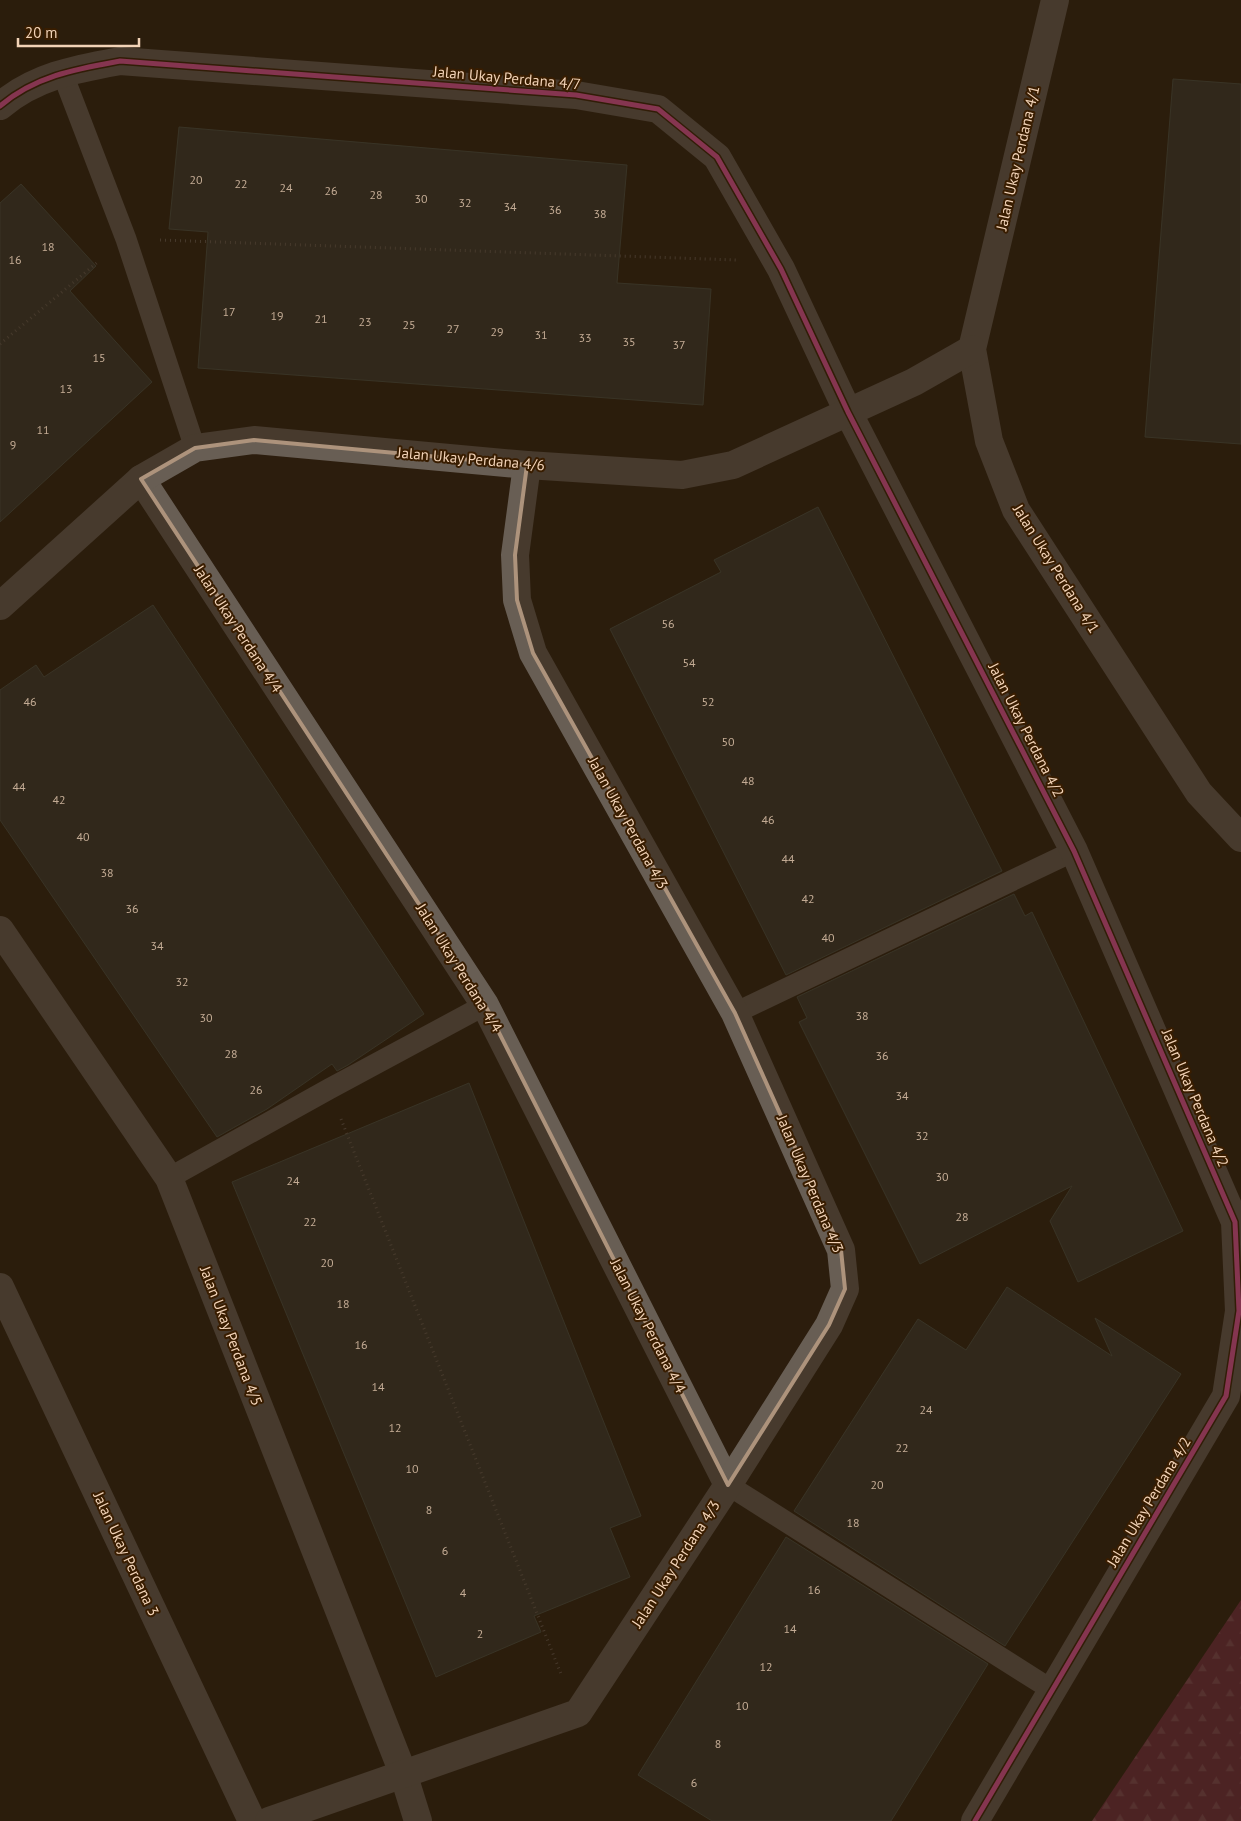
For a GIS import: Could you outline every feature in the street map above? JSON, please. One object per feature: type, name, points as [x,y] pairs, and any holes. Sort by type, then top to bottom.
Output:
[{"type":"street","name":"Jalan Ukay Perdana 4/1","points":[[1055,0],[972,349],[989,441],[1016,510],[1199,792],[1241,838]]},
{"type":"street","name":"Jalan Ukay Perdana 4/7","points":[[0,106],[12,95],[62,72],[120,61],[576,95],[658,109],[717,157],[782,268],[848,412]]},
{"type":"street","name":"Jalan Ukay Perdana 4/6","points":[[0,606],[141,479],[195,448],[254,440],[527,465],[682,475],[733,465],[914,382],[972,349]]},
{"type":"street","name":"Jalan Ukay Perdana 4/2","points":[[848,412],[1074,851],[1235,1222],[1239,1311],[1226,1396],[975,1821]]},
{"type":"street","name":"Jalan Ukay Perdana 4/3","points":[[527,465],[515,555],[517,600],[533,653],[735,1013],[841,1250],[845,1289],[829,1325],[728,1486],[578,1713]]},
{"type":"street","name":"Jalan Ukay Perdana 4/4","points":[[141,479],[485,1005],[728,1486]]},
{"type":"street","name":"Jalan Ukay Perdana 4/5","points":[[0,930],[169,1178],[403,1773]]},
{"type":"street","name":"Jalan Ukay Perdana 3","points":[[0,1287],[252,1821]]},
{"type":"street","points":[[269,1821],[578,1713]]},
{"type":"street","points":[[403,1773],[418,1821]]},
{"type":"lane","points":[[62,72],[126,239],[195,448]]},
{"type":"lane","points":[[735,1013],[1074,851]]},
{"type":"lane","points":[[169,1178],[485,1005]]},
{"type":"lane","points":[[728,1486],[1052,1690]]},
{"type":"path","points":[[0,344],[126,239],[729,259],[782,268]]},
{"type":"path","points":[[329,1089],[578,1713]]},
{"type":"highlighted area","points":[[254,440],[527,465],[515,555],[517,600],[533,653],[735,1013],[841,1250],[845,1289],[829,1325],[728,1485],[485,1005],[141,479],[195,448]]},
{"type":"green space","points":[[1241,1600],[1241,1821],[1092,1821]]},
{"type":"building","points":[[1173,79],[1241,84],[1241,444],[1145,437]]},
{"type":"building","points":[[179,127],[627,165],[617,283],[711,289],[703,405],[198,368],[208,232],[169,229]]},
{"type":"building","points":[[21,184],[96,266],[70,291],[152,382],[0,522],[0,203]]},
{"type":"building","points":[[818,507],[1002,871],[786,975],[610,629],[721,572],[714,560]]},
{"type":"building","points":[[153,605],[424,1014],[348,1065],[337,1071],[332,1064],[267,1109],[217,1137],[0,820],[0,690],[36,665],[44,677]]},
{"type":"building","points":[[1014,894],[1025,916],[1032,912],[1183,1231],[1078,1282],[1050,1221],[1072,1186],[920,1264],[799,1022],[807,1018],[797,997]]},
{"type":"building","points":[[469,1083],[641,1516],[610,1528],[630,1577],[534,1616],[541,1632],[436,1677],[232,1182]]},
{"type":"building","points":[[1007,1287],[1112,1356],[1095,1318],[1181,1374],[1005,1646],[794,1511],[918,1319],[966,1350]]},
{"type":"building","points":[[786,1537],[988,1664],[891,1821],[712,1821],[638,1775]]},
{"type":"cycle path","points":[[0,106],[27,87],[57,75],[120,61],[576,95],[658,109],[717,157],[781,269],[848,412],[1074,851],[1235,1222],[1239,1311],[1226,1396],[975,1821]]}]
